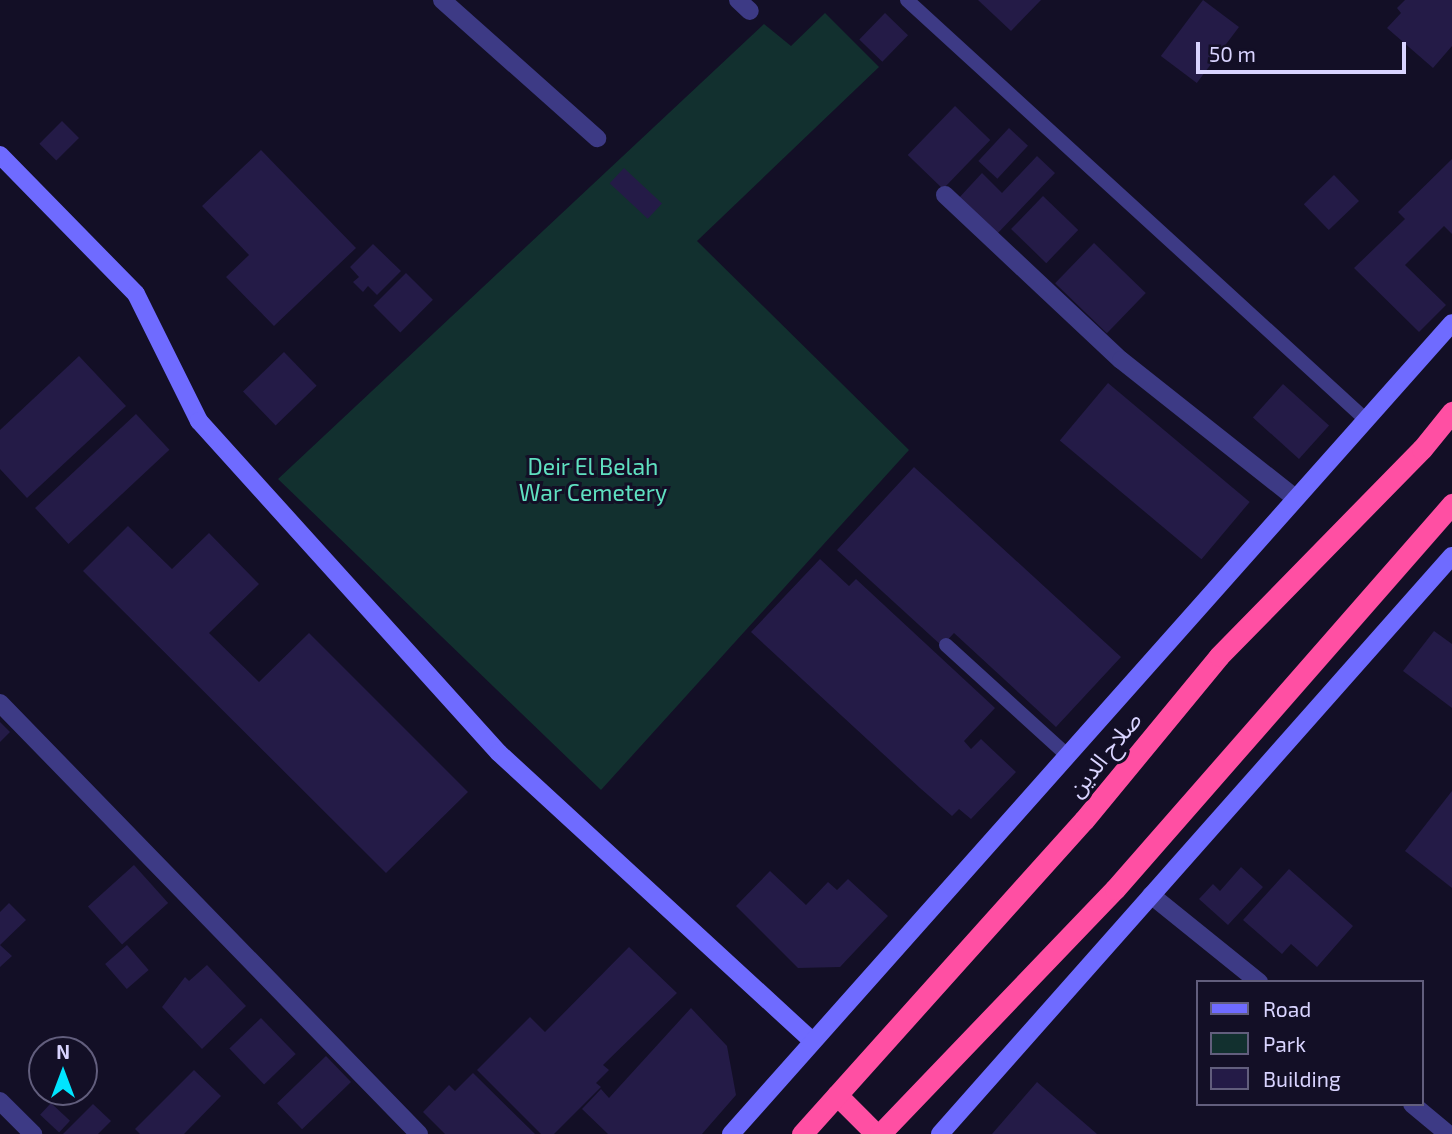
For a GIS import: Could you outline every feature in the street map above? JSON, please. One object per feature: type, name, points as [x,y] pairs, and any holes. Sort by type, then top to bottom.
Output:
[{"type":"highway","name":"صلاح الدين","points":[[802,1134],[1084,820],[1219,656],[1452,412]]},
{"type":"highway","points":[[838,1095],[878,1134],[1115,889],[1452,503]]},
{"type":"street","points":[[442,0],[597,138]]},
{"type":"street","points":[[0,155],[136,294],[199,421],[499,753],[812,1041]]},
{"type":"street","points":[[945,195],[1121,360],[1295,498]]},
{"type":"street","points":[[731,1134],[1452,323]]},
{"type":"street","points":[[940,1134],[1452,556]]},
{"type":"street","points":[[0,703],[419,1134]]},
{"type":"street","points":[[1151,895],[1257,980]]},
{"type":"street","points":[[0,1101],[33,1134]]},
{"type":"street","points":[[1414,1106],[1448,1134]]},
{"type":"lane","points":[[907,0],[1365,419]]},
{"type":"lane","points":[[946,645],[1068,756]]},
{"type":"green space","name":"Deir El Belah War Cemetery","points":[[825,13],[879,67],[697,241],[909,450],[601,790],[278,479],[764,24],[791,46]]},
{"type":"building","points":[[978,0],[1041,0],[1011,31]]},
{"type":"building","points":[[1203,0],[1239,27],[1197,83],[1161,56]]},
{"type":"building","points":[[1405,0],[1452,0],[1452,46],[1433,68],[1387,28],[1401,13],[1397,8]]},
{"type":"building","points":[[885,13],[908,35],[882,62],[859,40]]},
{"type":"building","points":[[955,106],[990,140],[943,189],[908,155]]},
{"type":"building","points":[[62,121],[79,138],[56,161],[39,144]]},
{"type":"building","points":[[1009,128],[1028,146],[997,179],[978,161]]},
{"type":"building","points":[[261,150],[356,248],[274,326],[226,277],[249,255],[202,206]]},
{"type":"building","points":[[1037,156],[1055,173],[996,235],[958,199],[982,173],[1002,193]]},
{"type":"building","points":[[1452,159],[1452,234],[1444,226],[1405,265],[1446,305],[1419,332],[1354,268],[1405,219],[1398,212]]},
{"type":"building","points":[[624,168],[662,203],[648,219],[610,183]]},
{"type":"building","points":[[1334,175],[1359,201],[1329,230],[1304,204]]},
{"type":"building","points":[[1043,196],[1078,230],[1046,263],[1011,229]]},
{"type":"building","points":[[1094,243],[1146,293],[1107,333],[1055,283]]},
{"type":"building","points":[[373,244],[401,271],[377,295],[368,286],[363,292],[353,282],[359,277],[350,267]]},
{"type":"building","points":[[406,273],[433,300],[400,332],[373,306]]},
{"type":"building","points":[[284,352],[317,386],[276,425],[243,392]]},
{"type":"building","points":[[79,356],[126,406],[27,498],[0,469],[0,430]]},
{"type":"building","points":[[1108,383],[1250,502],[1202,559],[1060,440]]},
{"type":"building","points":[[1283,384],[1329,425],[1299,459],[1253,417]]},
{"type":"building","points":[[136,414],[169,450],[68,544],[35,508]]},
{"type":"building","points":[[914,467],[1121,657],[1056,727],[954,633],[942,646],[837,550]]},
{"type":"building","points":[[128,526],[172,569],[209,533],[259,584],[209,633],[259,682],[309,633],[468,792],[386,873],[83,571]]},
{"type":"building","points":[[820,559],[849,586],[856,579],[995,708],[964,741],[971,749],[981,739],[1016,772],[971,819],[959,809],[952,816],[751,632]]},
{"type":"building","points":[[1434,631],[1452,644],[1452,708],[1403,671]]},
{"type":"building","points":[[0,722],[10,732],[0,742]]},
{"type":"building","points":[[1452,791],[1452,888],[1405,851]]},
{"type":"building","points":[[134,865],[168,903],[122,944],[88,906]]},
{"type":"building","points":[[1241,867],[1263,887],[1228,925],[1199,899],[1213,884],[1220,891]]},
{"type":"building","points":[[1289,869],[1353,926],[1317,967],[1291,944],[1282,954],[1243,920]]},
{"type":"building","points":[[770,871],[806,905],[828,882],[837,890],[848,879],[888,916],[840,967],[798,968],[736,906]]},
{"type":"building","points":[[9,903],[26,920],[0,945],[0,912]]},
{"type":"building","points":[[0,945],[12,956],[0,967]]},
{"type":"building","points":[[127,945],[149,970],[127,989],[105,964]]},
{"type":"building","points":[[629,947],[677,993],[603,1065],[609,1070],[596,1083],[601,1087],[554,1134],[541,1134],[477,1070],[530,1017],[545,1032]]},
{"type":"building","points":[[207,965],[246,1006],[202,1049],[162,1007],[185,977],[189,981]]},
{"type":"building","points":[[691,1008],[727,1046],[736,1095],[702,1134],[608,1134],[582,1109],[601,1089],[609,1098]]},
{"type":"building","points":[[261,1018],[296,1054],[264,1085],[229,1049]]},
{"type":"building","points":[[326,1056],[351,1082],[302,1129],[277,1103]]},
{"type":"building","points":[[194,1070],[221,1096],[184,1134],[140,1134],[135,1129]]},
{"type":"building","points":[[473,1073],[535,1134],[445,1134],[423,1112],[449,1085],[455,1091]]},
{"type":"building","points":[[1037,1082],[1097,1134],[992,1134]]},
{"type":"building","points":[[48,1106],[54,1106],[70,1121],[59,1132],[40,1115]]},
{"type":"building","points":[[91,1106],[95,1106],[111,1121],[98,1134],[63,1134]]}]
